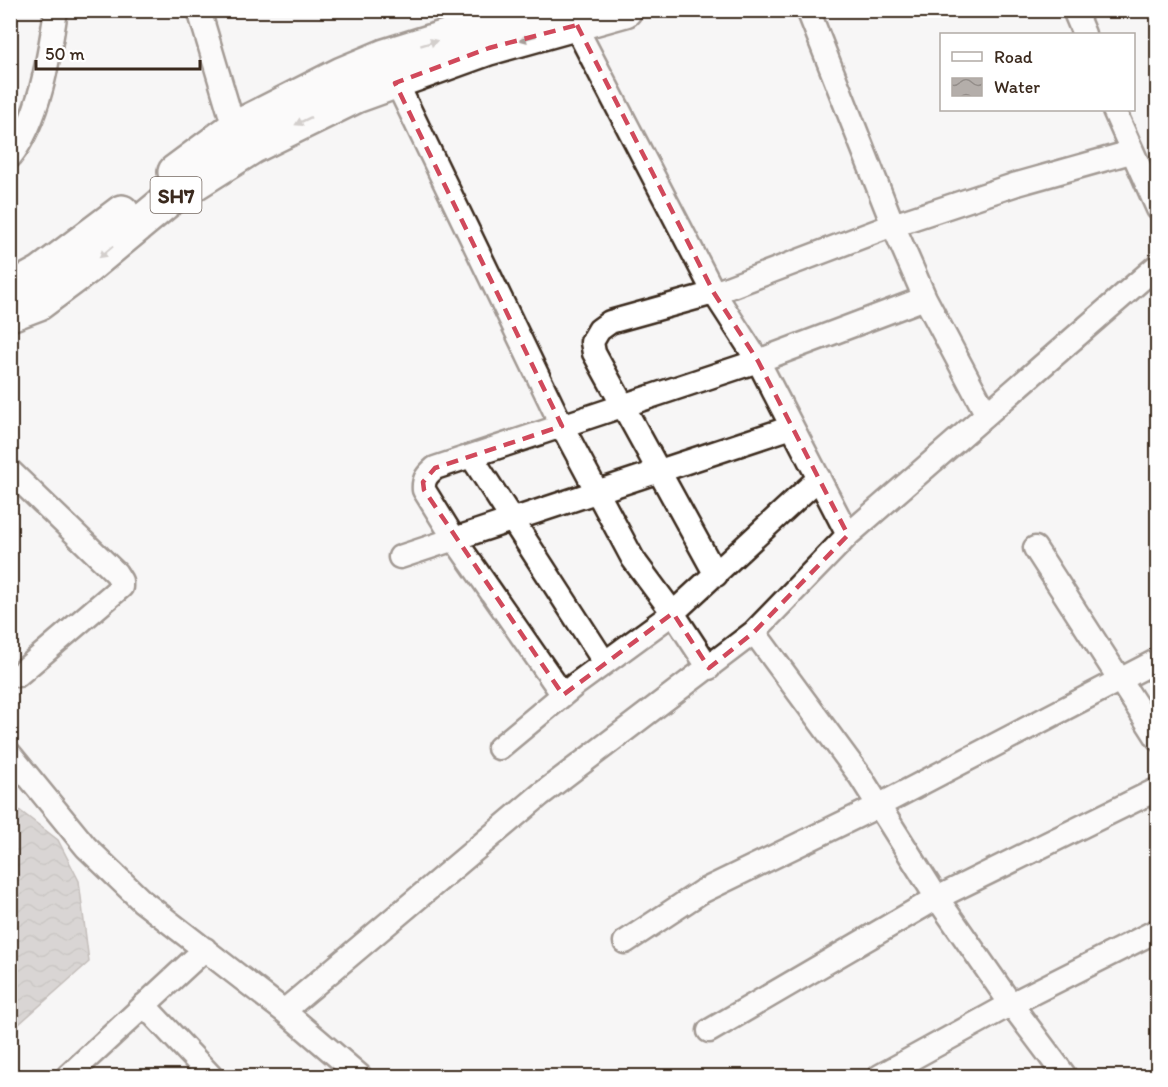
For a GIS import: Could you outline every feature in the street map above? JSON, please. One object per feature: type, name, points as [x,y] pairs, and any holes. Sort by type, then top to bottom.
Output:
[{"type":"main road","name":"SH7","points":[[10,290],[41,273],[238,141],[372,76],[532,10]]},
{"type":"main road","name":"SH7","points":[[372,76],[489,48],[572,18],[625,10]]},
{"type":"main road","name":"SH7","points":[[10,314],[39,303],[86,268],[238,141]]},
{"type":"street","points":[[10,157],[17,148],[38,100],[50,50],[56,10]]},
{"type":"street","points":[[199,10],[238,141]]},
{"type":"street","points":[[808,10],[893,225],[925,298],[986,413]]},
{"type":"street","points":[[1074,10],[1084,33]]},
{"type":"street","points":[[572,18],[714,293],[758,361],[848,535]]},
{"type":"street","points":[[372,76],[633,559],[673,613],[709,668]]},
{"type":"street","points":[[1114,111],[1158,209]]},
{"type":"street","points":[[716,575],[594,353],[592,342],[599,330],[610,322],[714,293],[893,225],[1017,184],[1131,152]]},
{"type":"street","points":[[284,1011],[540,795],[754,632],[848,535],[1158,265]]},
{"type":"street","points":[[563,695],[455,540],[424,490],[423,482],[428,474],[435,468],[758,361],[925,298]]},
{"type":"street","points":[[400,557],[792,427]]},
{"type":"street","points":[[471,456],[605,663]]},
{"type":"street","points":[[10,471],[116,573],[121,581],[121,587],[18,675]]},
{"type":"street","points":[[499,748],[563,695],[673,613],[819,478]]},
{"type":"street","points":[[1035,548],[1158,739]]},
{"type":"street","points":[[754,632],[860,776],[937,898],[1065,1077]]},
{"type":"street","points":[[625,942],[702,892],[878,806],[1158,660]]},
{"type":"street","points":[[10,754],[86,847],[142,901],[284,1011],[360,1077]]},
{"type":"street","points":[[709,1031],[937,898],[1158,789]]},
{"type":"street","points":[[880,1077],[1011,1004],[1158,930]]},
{"type":"street","points":[[68,1077],[205,949]]},
{"type":"street","points":[[144,1005],[211,1077]]},
{"type":"highlighted area","points":[[577,25],[714,293],[758,361],[848,535],[754,632],[709,668],[673,613],[563,695],[424,490],[423,482],[435,468],[562,426],[395,83],[489,48]]},
{"type":"water","points":[[10,803],[58,840],[79,881],[89,962],[11,1031]]}]
